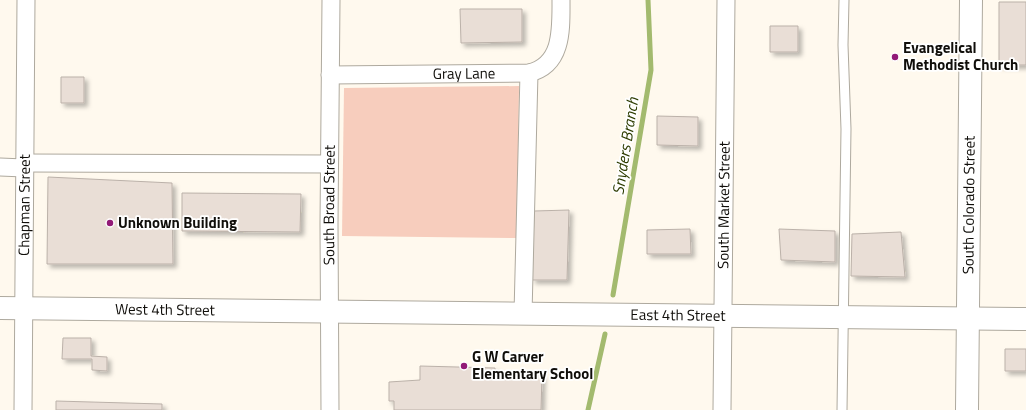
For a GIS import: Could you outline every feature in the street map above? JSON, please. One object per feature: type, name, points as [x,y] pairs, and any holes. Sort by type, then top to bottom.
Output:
[{"type":"main road","name":"South Colorado Street","points":[[966,410],[972,0]]},
{"type":"main road","name":"West 4th Street","points":[[0,308],[330,311]]},
{"type":"main road","name":"East 4th Street","points":[[330,311],[1026,319]]},
{"type":"street","name":"Chapman Street","points":[[23,410],[26,0]]},
{"type":"street","name":"South Broad Street","points":[[330,410],[331,0]]},
{"type":"street","name":"Gray Lane","points":[[330,75],[529,73],[539,71],[552,59],[559,40],[561,0]]},
{"type":"street","name":"South Market Street","points":[[722,410],[726,0]]},
{"type":"street","points":[[523,314],[529,73]]},
{"type":"street","points":[[0,168],[24,166],[330,164]]},
{"type":"lane","points":[[842,410],[842,317],[846,129],[843,44],[844,0]]},
{"type":"shaded area","points":[[519,86],[517,238],[342,236],[344,88]]},
{"type":"building","points":[[999,2],[1026,2],[1026,65],[999,65]]},
{"type":"building","points":[[460,9],[522,9],[522,42],[461,43]]},
{"type":"building","points":[[770,26],[798,26],[798,52],[770,52]]},
{"type":"building","points":[[61,77],[84,77],[84,103],[61,103]]},
{"type":"building","points":[[657,116],[698,117],[698,146],[657,145]]},
{"type":"building","name":"Unknown Building","points":[[48,177],[172,183],[173,264],[47,264]]},
{"type":"building","points":[[182,193],[301,194],[300,232],[182,231]]},
{"type":"building","points":[[569,210],[567,280],[532,280],[534,211]]},
{"type":"building","points":[[690,229],[691,254],[647,254],[647,230]]},
{"type":"building","points":[[779,229],[835,231],[835,262],[781,260]]},
{"type":"building","points":[[901,232],[905,277],[851,276],[852,234]]},
{"type":"building","points":[[63,338],[91,338],[91,356],[107,357],[107,371],[92,370],[92,359],[62,359]]},
{"type":"building","points":[[1005,349],[1026,349],[1026,371],[1005,371]]},
{"type":"building","points":[[420,366],[495,368],[495,377],[502,377],[502,374],[542,375],[541,410],[394,410],[394,401],[389,401],[389,382],[420,380]]},
{"type":"building","points":[[56,401],[162,404],[162,410],[56,410]]},
{"type":"waterway","name":"Snyders Branch","points":[[613,295],[651,70],[648,0]]},
{"type":"waterway","name":"Snyders Branch","points":[[588,410],[605,334]]},
{"type":"place","name":"Evangelical Methodist Church","points":[[895,57]]},
{"type":"place","name":"Unknown Building","points":[[110,223]]},
{"type":"place","name":"G W Carver Elementary School","points":[[464,366]]}]
